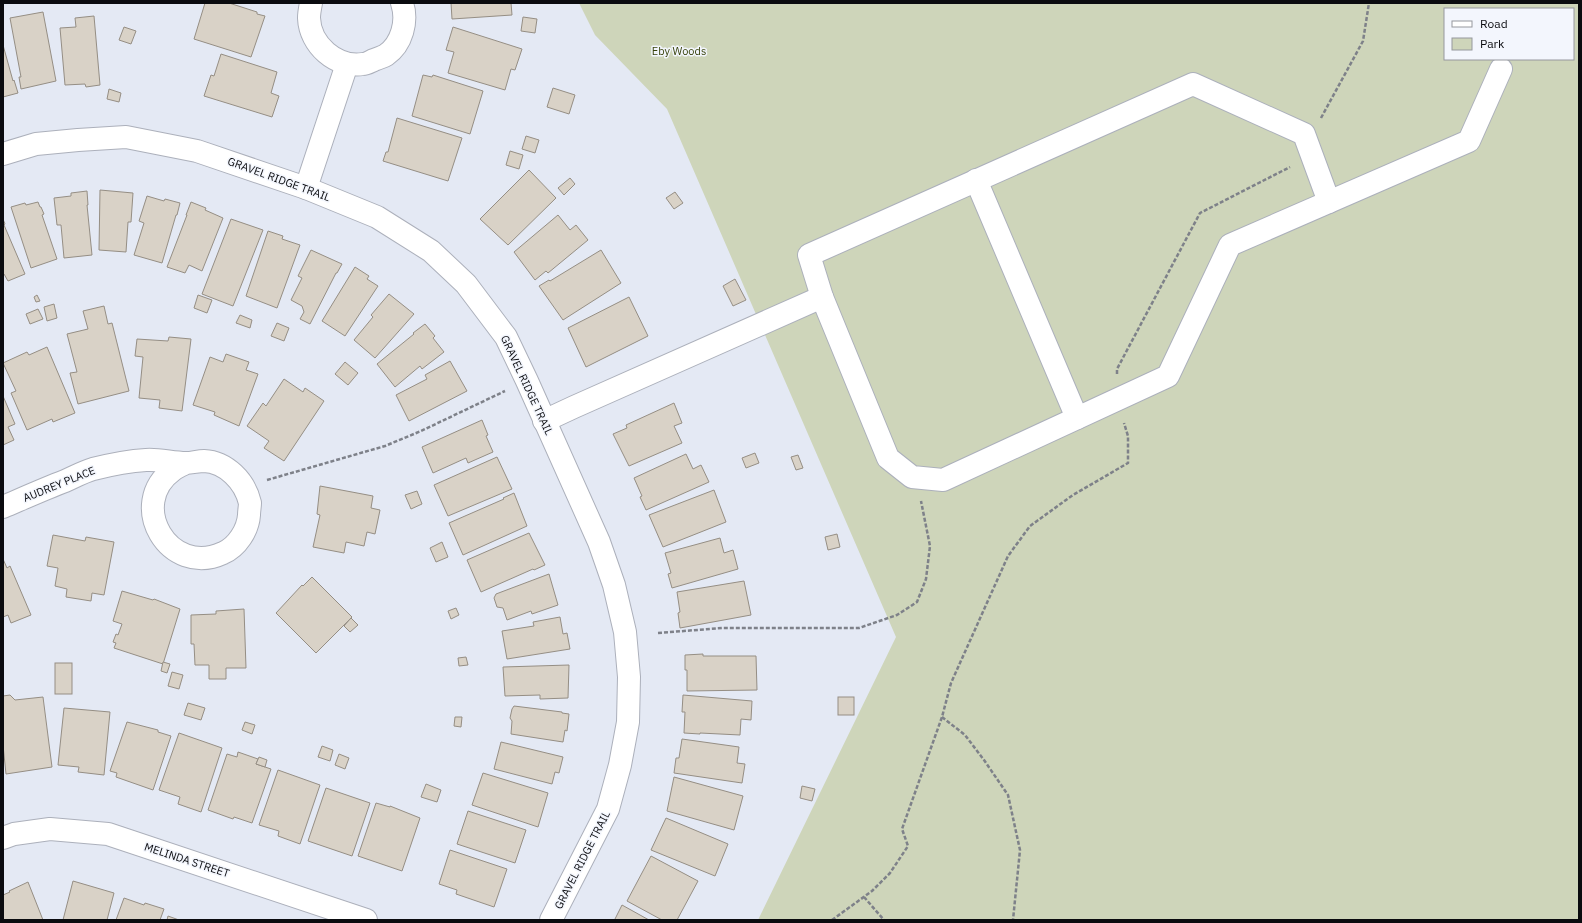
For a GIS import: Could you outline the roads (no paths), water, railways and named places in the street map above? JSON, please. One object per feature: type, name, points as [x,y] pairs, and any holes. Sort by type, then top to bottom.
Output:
[{"type":"street","points":[[311,3],[309,18],[312,35],[319,46],[331,57],[347,64],[364,64],[386,55],[397,43],[403,29],[405,12],[402,3]]},
{"type":"street","points":[[306,188],[347,64]]},
{"type":"street","points":[[1329,202],[1304,134],[1193,84],[809,255],[822,297],[888,458],[912,476],[943,480],[1168,376],[1230,245],[1329,202],[1469,141],[1501,68]]},
{"type":"street","name":"GRAVEL RIDGE TRAIL","points":[[3,154],[36,144],[126,137],[197,151],[306,188],[377,217],[431,251],[466,284],[506,337],[599,542],[614,585],[625,632],[629,677],[628,722],[620,765],[608,809],[551,920]]},
{"type":"street","points":[[976,180],[1077,418]]},
{"type":"street","points":[[544,421],[822,297]]},
{"type":"street","name":"AUDREY PLACE","points":[[3,506],[92,470],[147,460],[186,463],[203,461],[220,465],[230,470],[241,482],[250,503],[249,520],[240,539],[224,553],[202,559],[186,556],[169,546],[158,533],[153,516],[154,497],[161,482],[173,470],[186,463]]},
{"type":"street","name":"MELINDA STREET","points":[[3,838],[14,834],[50,829],[108,834],[366,920]]},
{"type":"park label","name":"Eby Woods","points":[[679,51]]}]
